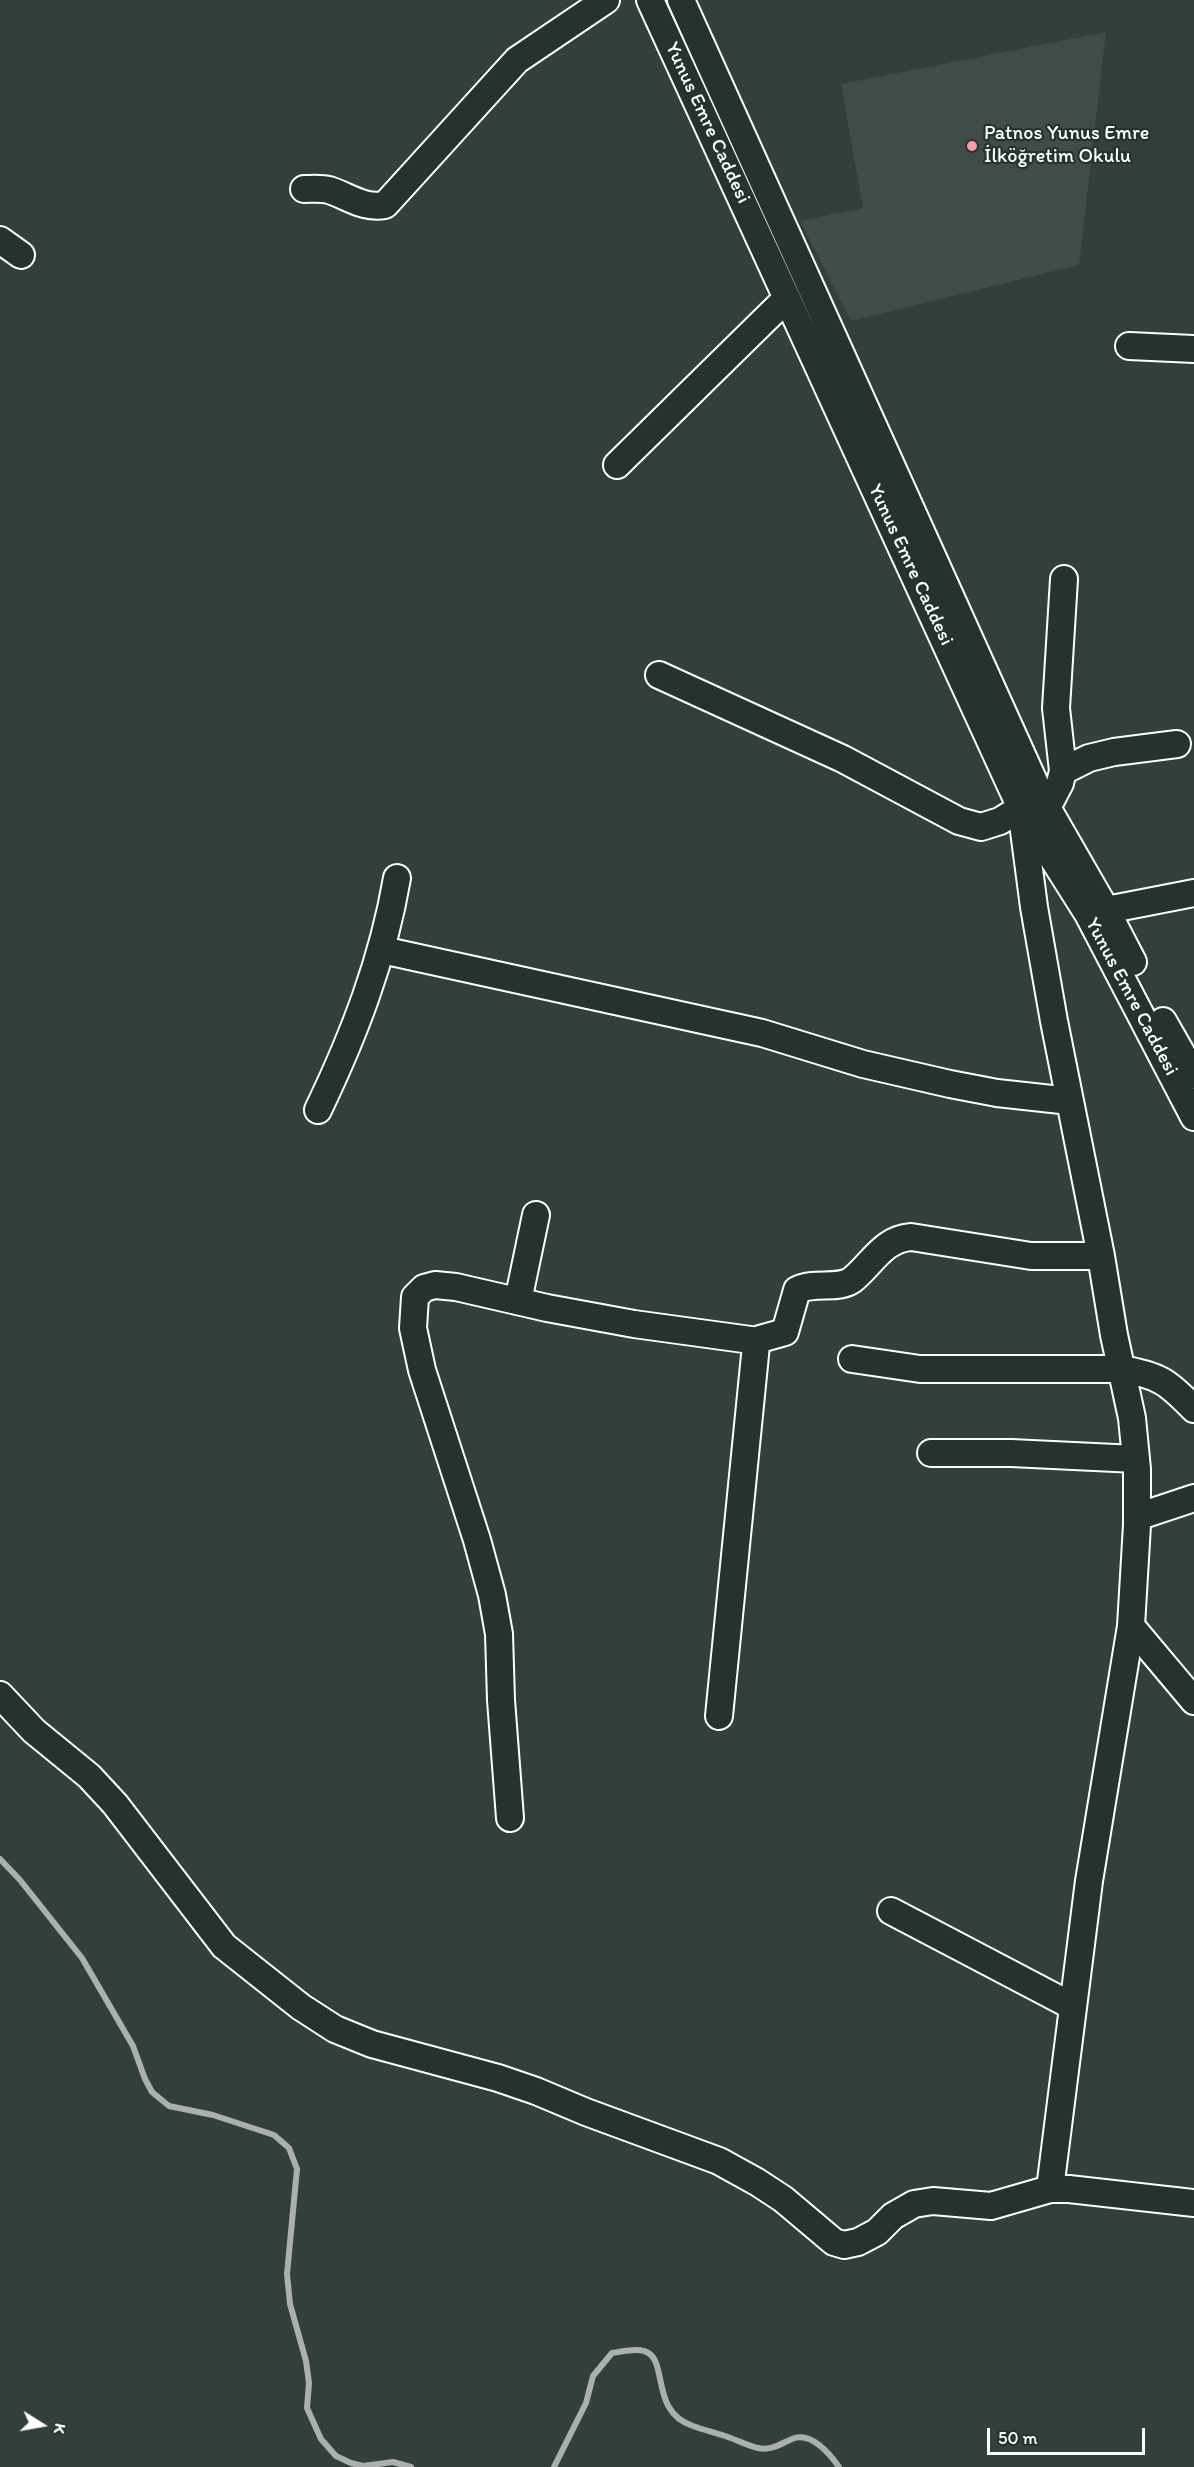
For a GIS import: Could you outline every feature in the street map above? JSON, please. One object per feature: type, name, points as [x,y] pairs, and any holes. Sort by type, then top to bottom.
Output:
[{"type":"street","points":[[304,189],[326,189],[361,204],[375,207],[385,205],[517,60],[606,0]]},
{"type":"street","name":"Yunus Emre Caddesi","points":[[650,0],[1022,808],[1097,912],[1194,1075]]},
{"type":"street","name":"Yunus Emre Caddesi","points":[[681,0],[1047,808],[1194,1117]]},
{"type":"street","points":[[0,240],[21,255]]},
{"type":"street","points":[[617,465],[787,298]]},
{"type":"street","points":[[1129,346],[1194,350]]},
{"type":"street","points":[[1047,808],[1064,771],[1056,708],[1064,579]]},
{"type":"street","points":[[659,675],[843,759],[959,821],[981,827],[1000,821],[1022,808],[1034,907],[1132,1418],[1136,1459],[1137,1517],[1131,1626],[1089,1881],[1050,2189]]},
{"type":"street","points":[[1064,771],[1089,758],[1114,752],[1177,744]]},
{"type":"street","points":[[318,1110],[364,1007],[382,950],[397,878]]},
{"type":"street","points":[[1097,912],[1194,893]]},
{"type":"street","points":[[382,950],[762,1033],[863,1064],[950,1084],[997,1093],[1070,1101]]},
{"type":"street","points":[[518,1301],[536,1215]]},
{"type":"street","points":[[510,1818],[501,1700],[499,1634],[492,1595],[477,1540],[422,1370],[412,1312],[416,1297],[424,1288],[435,1285],[456,1287],[654,1328],[758,1341],[785,1332],[797,1290],[818,1284],[838,1285],[850,1282],[881,1249],[900,1238],[911,1237],[1030,1256],[1101,1256]]},
{"type":"street","points":[[719,1716],[753,1370],[758,1341]]},
{"type":"street","points":[[852,1359],[920,1369],[1121,1369],[1148,1373],[1171,1386],[1194,1409]]},
{"type":"street","points":[[931,1453],[1011,1453],[1136,1459]]},
{"type":"street","points":[[1137,1517],[1194,1498]]},
{"type":"street","points":[[1131,1626],[1194,1701]]},
{"type":"street","points":[[0,1695],[34,1731],[88,1776],[115,1804],[224,1946],[300,2007],[336,2029],[372,2044],[498,2078],[719,2162],[757,2182],[791,2206],[834,2242],[844,2245],[858,2242],[877,2232],[893,2216],[914,2204],[933,2201],[991,2206],[1050,2189],[1069,2189],[1194,2203]]},
{"type":"street","points":[[891,1911],[1072,2006]]},
{"type":"shaded area","name":"Patnos Yunus Emre İlköğretim Okulu","points":[[1106,32],[1079,265],[851,321],[800,221],[863,208],[841,84]]},
{"type":"waterway","points":[[0,1859],[20,1880],[82,1958],[133,2046],[152,2092],[169,2106],[213,2115],[274,2135],[289,2148],[297,2169],[287,2274],[290,2304],[306,2361],[309,2383],[307,2408],[321,2439],[336,2456],[363,2466],[393,2462],[411,2467]]},
{"type":"waterway","points":[[554,2467],[586,2403],[593,2376],[612,2353],[636,2350],[644,2351],[652,2356],[665,2398],[670,2409],[679,2419],[693,2426],[763,2449],[799,2437],[806,2438],[825,2450],[839,2467]]},
{"type":"place","name":"Patnos Yunus Emre İlköğretim Okulu","points":[[972,146]]}]
